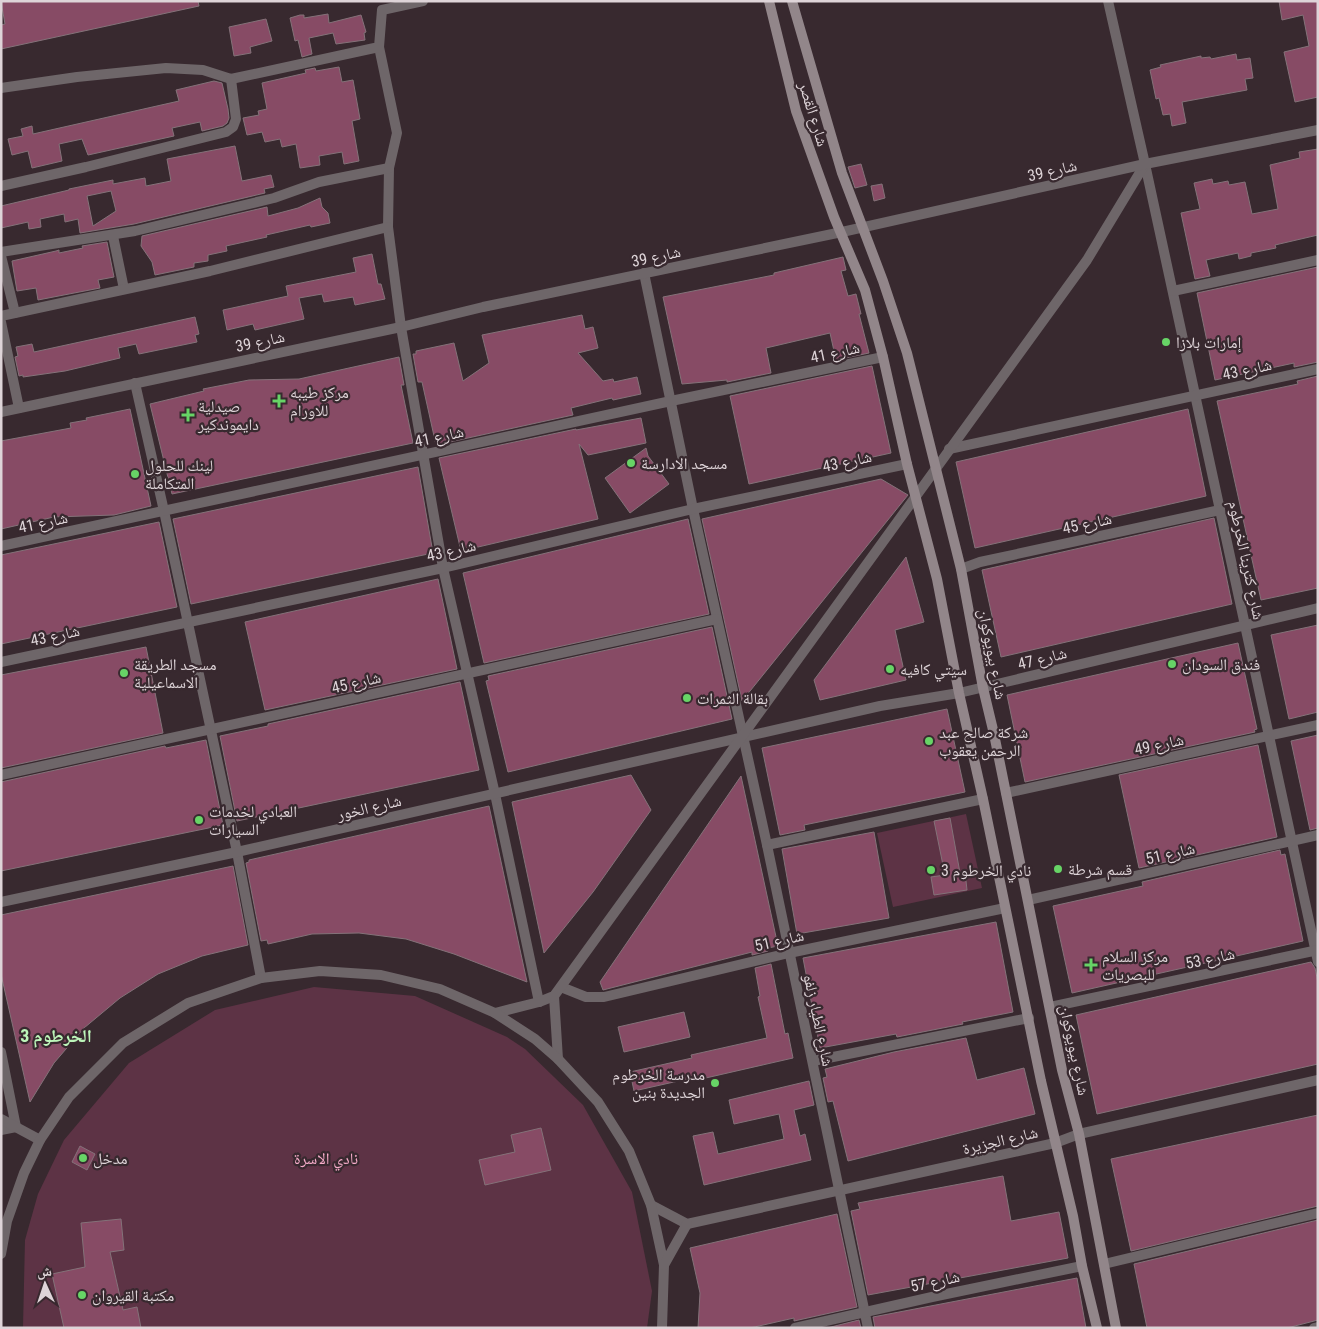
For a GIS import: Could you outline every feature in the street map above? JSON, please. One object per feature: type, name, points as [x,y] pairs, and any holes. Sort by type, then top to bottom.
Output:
[{"type":"main road","name":"شارع القصر","points":[[770,1],[796,111],[816,168],[842,232]]},
{"type":"main road","name":"شارع القصر","points":[[792,1],[842,173],[863,227]]},
{"type":"main road","name":"شارع بيويوكوان","points":[[863,227],[895,313],[907,352],[961,569],[983,688],[1062,1070],[1079,1134],[1116,1328]]},
{"type":"main road","points":[[842,232],[865,290],[937,579],[959,694],[983,799],[1041,1081],[1097,1328]]},
{"type":"street","points":[[423,1],[381,6],[379,47],[397,133],[389,168],[388,227],[401,327],[443,568],[495,794],[539,1002]]},
{"type":"street","name":"شارع كترينا الخرطوم","points":[[1108,1],[1196,396],[1317,950],[1318,962]]},
{"type":"street","points":[[1,88],[77,77],[166,68],[203,70],[230,79],[379,47]]},
{"type":"street","points":[[1,186],[226,132],[233,128],[236,119],[230,79]]},
{"type":"street","name":"شارع 39","points":[[1,412],[401,327],[483,307],[842,232],[1145,164],[1318,130]]},
{"type":"street","points":[[495,1013],[539,1002],[554,996],[562,987],[1086,260],[1145,164]]},
{"type":"street","points":[[16,313],[1,254],[113,236],[274,198],[319,182],[389,168]]},
{"type":"street","points":[[1,316],[210,270],[388,227]]},
{"type":"street","points":[[113,236],[124,289]]},
{"type":"street","points":[[1173,291],[1318,260]]},
{"type":"street","name":"شارع الطيار زلفو","points":[[644,273],[693,509],[813,1060],[868,1328]]},
{"type":"street","points":[[1,322],[19,408]]},
{"type":"street","name":"شارع 41","points":[[1,546],[883,357]]},
{"type":"street","name":"شارع 43","points":[[949,449],[1318,369]]},
{"type":"street","points":[[135,383],[237,852],[261,978]]},
{"type":"street","name":"شارع 43","points":[[1,662],[443,568],[693,509],[907,464]]},
{"type":"street","name":"شارع 45","points":[[961,569],[980,562],[1220,510]]},
{"type":"street","name":"شارع 47","points":[[743,736],[880,706],[959,694],[1318,608]]},
{"type":"street","name":"شارع 45","points":[[1,775],[717,619]]},
{"type":"street","name":"شارع 49","points":[[1006,793],[1318,725]]},
{"type":"street","name":"شارع الخور","points":[[1,902],[237,852],[743,736]]},
{"type":"street","points":[[767,845],[983,799]]},
{"type":"street","name":"شارع 51","points":[[1028,900],[1318,835]]},
{"type":"street","name":"شارع 51","points":[[562,987],[586,997],[604,997],[790,953],[1005,908]]},
{"type":"street","name":"شارع 53","points":[[1050,1007],[1317,950]]},
{"type":"street","points":[[1,1254],[7,1221],[24,1173],[40,1140],[69,1097],[123,1043],[188,1003],[261,978],[320,971],[381,974],[440,989],[495,1013],[535,1039],[558,1059],[598,1102],[629,1151],[651,1206],[664,1264],[662,1328]]},
{"type":"street","points":[[554,996],[558,1059]]},
{"type":"street","points":[[813,1060],[1029,1018]]},
{"type":"street","points":[[1,1052],[16,1127]]},
{"type":"street","name":"شارع الجزيرة","points":[[687,1224],[840,1192],[1056,1143],[1079,1134],[1318,1080]]},
{"type":"street","points":[[1,1119],[40,1140]]},
{"type":"street","points":[[1,1130],[16,1127]]},
{"type":"street","points":[[651,1206],[687,1224],[664,1264]]},
{"type":"street","points":[[1104,1264],[1318,1213]]},
{"type":"street","name":"شارع 57","points":[[795,1328],[1082,1266]]},
{"type":"street","points":[[1314,1328],[1318,1327]]},
{"type":"green space","name":"نادي الخرطوم 3","points":[[966,814],[982,888],[893,907],[877,833]]},
{"type":"green space","name":"نادي الاسرة","points":[[314,987],[415,996],[507,1037],[525,1049],[583,1105],[632,1192],[652,1291],[647,1328],[23,1328],[25,1240],[38,1194],[64,1140],[129,1063],[215,1010]]},
{"type":"building","points":[[1,1],[198,1],[199,6],[1,49],[1,25],[5,24]]},
{"type":"building","points":[[1279,1],[1318,1],[1318,97],[1295,102],[1284,52],[1309,46],[1303,15],[1282,20]]},
{"type":"building","points":[[328,14],[329,23],[361,15],[366,32],[364,33],[365,40],[336,44],[333,33],[309,38],[312,54],[302,57],[298,40],[295,41],[290,18],[300,15],[304,15],[304,18]]},
{"type":"building","points":[[266,19],[272,41],[250,47],[251,53],[234,56],[229,27]]},
{"type":"building","points":[[1236,54],[1237,60],[1250,58],[1253,78],[1245,79],[1247,90],[1182,102],[1186,123],[1172,126],[1170,114],[1163,115],[1159,98],[1156,99],[1150,70],[1161,67],[1160,65],[1201,56],[1201,58],[1210,57],[1211,59]]},
{"type":"building","points":[[339,67],[342,82],[353,80],[360,119],[352,121],[359,161],[344,164],[342,152],[319,156],[320,165],[300,168],[296,144],[282,147],[280,139],[265,142],[262,132],[247,135],[243,118],[259,115],[258,111],[267,109],[262,83],[306,73],[305,70],[315,68],[316,71]]},
{"type":"building","points":[[214,81],[222,83],[228,109],[229,118],[223,126],[202,131],[200,122],[172,128],[174,136],[88,155],[82,139],[59,144],[62,161],[32,168],[28,151],[12,155],[8,139],[23,136],[21,129],[32,126],[33,134],[179,101],[176,90]]},
{"type":"building","points":[[235,146],[242,181],[271,175],[274,187],[264,189],[265,193],[134,224],[80,233],[78,219],[65,222],[64,214],[40,219],[41,227],[29,229],[28,222],[1,228],[1,206],[113,180],[113,184],[145,178],[146,186],[171,181],[167,159]],"holes":[[[111,191],[116,211],[93,226],[87,196]]]},
{"type":"building","points":[[1318,149],[1318,235],[1275,245],[1276,248],[1251,253],[1251,256],[1239,259],[1238,253],[1206,260],[1210,276],[1195,279],[1181,213],[1200,209],[1194,183],[1212,179],[1213,184],[1228,181],[1229,185],[1245,182],[1252,214],[1278,209],[1270,165],[1300,158],[1299,152]]},
{"type":"building","points":[[861,164],[867,185],[855,188],[848,167]]},
{"type":"building","points":[[882,184],[885,198],[874,201],[871,186]]},
{"type":"building","points":[[320,198],[322,207],[328,213],[330,223],[311,227],[310,225],[226,246],[227,251],[208,255],[208,261],[194,263],[194,267],[155,275],[152,262],[141,246],[142,236],[267,207],[268,216],[298,208]]},
{"type":"building","points":[[107,242],[114,277],[98,280],[100,288],[38,300],[36,288],[17,291],[12,261],[59,250],[59,253],[83,248],[82,246]]},
{"type":"building","points":[[372,254],[378,284],[381,284],[385,299],[355,305],[353,297],[324,302],[322,294],[299,298],[304,319],[255,330],[253,324],[227,330],[223,310],[288,296],[286,286],[356,272],[353,258]]},
{"type":"building","points":[[843,257],[846,270],[841,271],[848,296],[856,294],[869,353],[836,360],[830,333],[766,348],[771,373],[727,382],[727,380],[682,384],[663,297],[774,275],[774,273]]},
{"type":"building","points":[[1318,267],[1318,362],[1294,367],[1294,363],[1215,380],[1197,293]]},
{"type":"building","points":[[582,315],[585,329],[593,327],[598,348],[578,353],[603,381],[613,379],[614,382],[637,377],[641,394],[613,400],[612,398],[571,408],[573,415],[436,445],[422,382],[418,382],[413,354],[416,354],[416,351],[454,343],[463,381],[489,363],[482,335]]},
{"type":"building","points":[[195,317],[199,334],[195,335],[197,342],[139,354],[136,344],[118,348],[120,358],[65,371],[19,376],[15,357],[18,356],[16,347],[32,344],[34,352]]},
{"type":"building","points":[[399,357],[404,385],[401,385],[413,443],[172,494],[150,404],[204,391],[203,389],[249,380],[299,379]]},
{"type":"building","points":[[872,366],[891,453],[749,484],[730,396]]},
{"type":"building","points":[[1318,376],[1318,588],[1261,600],[1217,401],[1298,384],[1297,381]]},
{"type":"building","points":[[130,409],[151,506],[114,515],[54,517],[1,529],[1,441],[71,428],[70,423]]},
{"type":"building","points":[[1188,409],[1206,496],[975,548],[956,462]]},
{"type":"building","points":[[641,418],[646,443],[588,455],[579,444],[598,519],[461,551],[439,458],[576,429]]},
{"type":"building","name":"مسجد الادارسة","points":[[646,448],[648,456],[669,484],[630,513],[605,478]]},
{"type":"building","points":[[418,467],[433,553],[191,604],[173,519]]},
{"type":"building","points":[[881,479],[908,495],[742,701],[702,519]]},
{"type":"building","points":[[1214,518],[1232,604],[1001,657],[982,570]]},
{"type":"building","points":[[688,519],[709,614],[484,663],[463,573]]},
{"type":"building","points":[[159,522],[177,607],[1,644],[1,555]]},
{"type":"building","points":[[906,557],[924,622],[895,630],[906,680],[820,700],[814,680]]},
{"type":"building","points":[[438,579],[457,669],[265,710],[245,622]]},
{"type":"building","points":[[1318,625],[1318,712],[1289,719],[1271,635]]},
{"type":"building","points":[[712,627],[732,719],[508,772],[486,681],[489,680],[488,676]]},
{"type":"building","points":[[1238,643],[1257,729],[1254,730],[1255,732],[1025,782],[1007,695]]},
{"type":"building","points":[[146,647],[163,733],[1,768],[1,675]]},
{"type":"building","points":[[460,682],[479,770],[237,821],[220,736]]},
{"type":"building","points":[[947,709],[965,792],[804,825],[805,830],[780,835],[762,748]]},
{"type":"building","points":[[1318,735],[1318,828],[1310,830],[1291,741]]},
{"type":"building","points":[[206,740],[223,825],[1,871],[1,782],[165,746],[166,748]]},
{"type":"building","points":[[1258,745],[1277,837],[1139,868],[1119,775]]},
{"type":"building","points":[[631,775],[651,810],[593,892],[544,953],[512,802]]},
{"type":"building","points":[[741,776],[778,946],[768,948],[768,951],[752,955],[752,952],[603,990],[600,982]]},
{"type":"building","points":[[489,806],[527,982],[454,954],[406,939],[359,933],[312,934],[268,944],[267,940],[261,941],[246,863],[249,860]]},
{"type":"building","points":[[950,818],[960,873],[965,872],[967,890],[934,895],[931,877],[945,875],[934,821]]},
{"type":"building","points":[[874,832],[889,918],[797,934],[782,849]]},
{"type":"building","points":[[1280,850],[1281,855],[1285,854],[1303,941],[1072,993],[1053,906],[1143,886],[1142,882]]},
{"type":"building","points":[[233,866],[248,945],[202,956],[158,974],[120,998],[84,1028],[54,1063],[30,1102],[1,974],[1,915]]},
{"type":"building","points":[[996,922],[1013,1012],[897,1037],[896,1034],[820,1048],[803,958]]},
{"type":"building","points":[[1311,962],[1315,968],[1318,983],[1318,1064],[1097,1114],[1076,1015]]},
{"type":"building","points":[[771,964],[785,1034],[788,1033],[793,1058],[697,1080],[696,1077],[634,1091],[630,1072],[692,1058],[691,1055],[767,1038],[758,997],[760,996],[755,968]]},
{"type":"building","points":[[684,1012],[690,1037],[624,1052],[618,1027]]},
{"type":"building","points":[[966,1038],[977,1080],[1024,1068],[1035,1114],[848,1161],[833,1101],[828,1102],[823,1078],[827,1077],[825,1069],[894,1052]]},
{"type":"building","points":[[809,1081],[814,1105],[794,1110],[800,1136],[805,1134],[811,1160],[704,1185],[693,1136],[713,1132],[718,1154],[784,1139],[779,1114],[734,1124],[729,1100]]},
{"type":"building","points":[[1318,1115],[1318,1206],[1131,1251],[1111,1159]]},
{"type":"building","points":[[541,1128],[551,1170],[485,1185],[479,1160],[515,1152],[511,1135]]},
{"type":"building","name":"مدخل","points":[[80,1146],[95,1154],[87,1170],[72,1162]]},
{"type":"building","points":[[1003,1176],[1011,1221],[1059,1212],[1068,1258],[868,1295],[851,1211],[860,1209],[858,1203]]},
{"type":"building","points":[[837,1214],[857,1307],[794,1321],[794,1318],[750,1328],[698,1328],[700,1293],[690,1248]]},
{"type":"building","points":[[121,1219],[124,1250],[110,1252],[123,1310],[137,1307],[141,1328],[64,1328],[52,1274],[85,1267],[81,1223]]},
{"type":"building","points":[[1318,1220],[1318,1320],[1287,1328],[1147,1328],[1134,1264]]},
{"type":"building","points":[[1077,1278],[1086,1328],[875,1328],[873,1317]]},
{"type":"building","points":[[859,1320],[861,1328],[827,1328]]},
{"type":"place","name":"إمارات بلازا","points":[[1166,342]]},
{"type":"place","name":"مركز طيبه للاورام","points":[[279,401]]},
{"type":"place","name":"صيدلية دايموندكير","points":[[188,415]]},
{"type":"place","name":"مسجد الادارسة","points":[[631,463]]},
{"type":"place","name":"لينك للحلول المتكاملة","points":[[135,474]]},
{"type":"place","name":"فندق السودان","points":[[1172,664]]},
{"type":"place","name":"سيتي كافيه","points":[[890,669]]},
{"type":"place","name":"مسجد الطريقة الاسماعيلية","points":[[124,673]]},
{"type":"place","name":"بقالة الثمرات","points":[[687,698]]},
{"type":"place","name":"شركة صالح عبد الرحمن يعقوب","points":[[929,741]]},
{"type":"place","name":"العبادي لخدمات السيارات","points":[[199,820]]},
{"type":"place","name":"قسم شرطة","points":[[1058,869]]},
{"type":"place","name":"نادي الخرطوم 3","points":[[931,870]]},
{"type":"place","name":"مركز السلام للبصريات","points":[[1091,965]]},
{"type":"place","name":"مدرسة الخرطوم الجديدة بنين","points":[[715,1083]]},
{"type":"place","name":"مدخل","points":[[83,1158]]},
{"type":"place","name":"مكتبة القيروان","points":[[82,1295]]},
{"type":"district","name":"الخرطوم 3","points":[[56,1036]]}]
